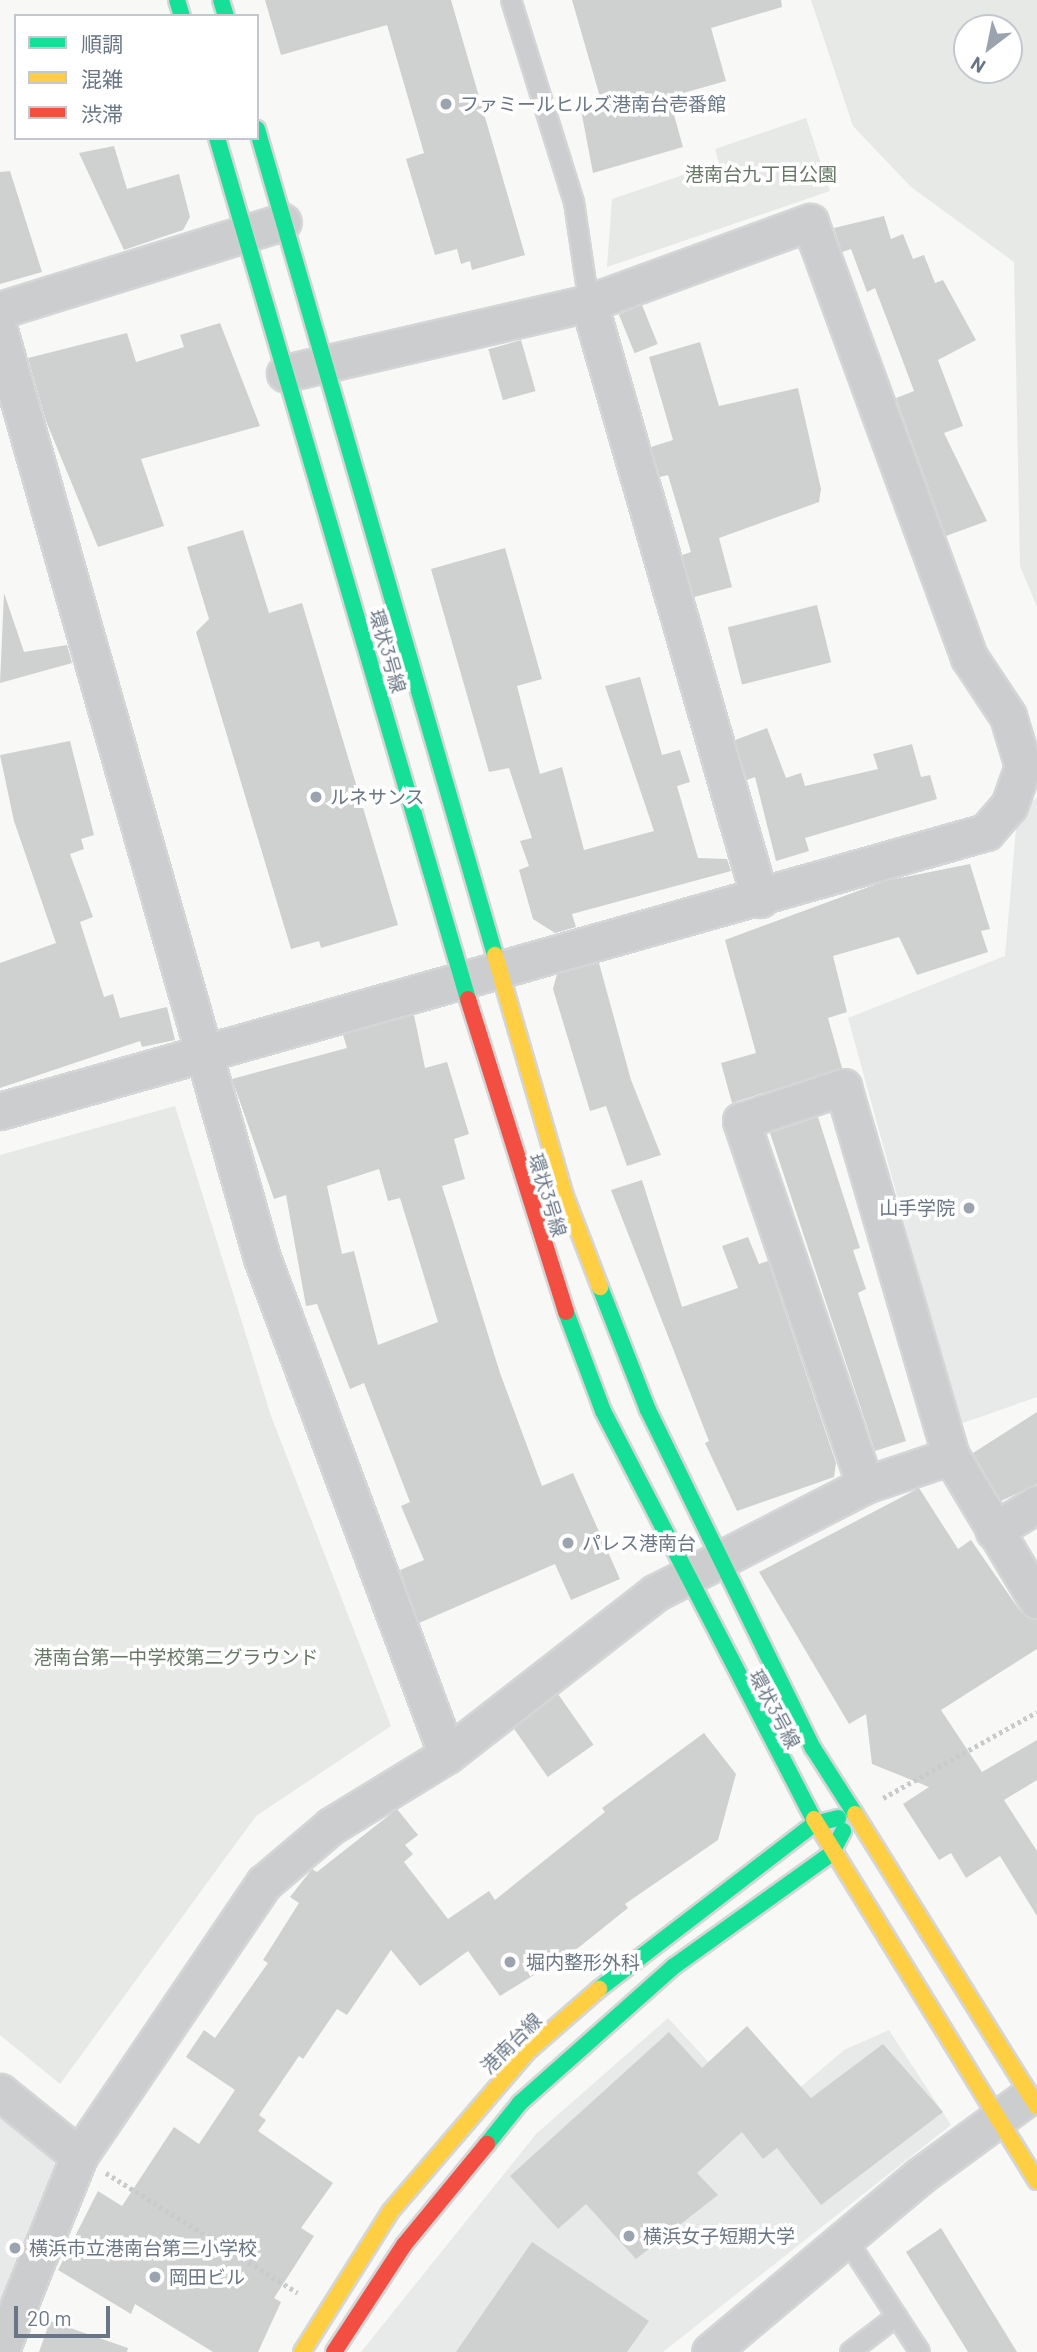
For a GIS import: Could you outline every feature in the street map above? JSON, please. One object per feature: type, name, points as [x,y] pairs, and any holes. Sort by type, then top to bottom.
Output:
[{"type":"street","name":"環状3号線","points":[[259,136],[565,1193],[648,1410],[715,1558],[851,1815],[1035,2098]]},
{"type":"street","name":"環状3号線","points":[[218,140],[534,1226],[603,1411],[681,1578],[814,1824],[1037,2181]]},
{"type":"street","points":[[0,310],[283,222]]},
{"type":"street","points":[[0,1111],[200,1052],[760,900],[986,832],[1009,806],[1023,766],[1009,716],[970,657],[810,222],[589,303],[285,373]]},
{"type":"street","points":[[589,303],[760,900]]},
{"type":"street","points":[[0,334],[200,1052],[325,1436],[447,1755]]},
{"type":"street","points":[[865,1485],[741,1121],[843,1087],[951,1456],[1037,1600]]},
{"type":"street","points":[[0,2352],[79,2156],[264,1883],[331,1826],[447,1755],[681,1578],[715,1558],[865,1485],[951,1456]]},
{"type":"street","points":[[994,1531],[1037,1504]]},
{"type":"street","points":[[814,1824],[851,1815]]},
{"type":"street","points":[[334,2352],[404,2245],[520,2103],[673,1967],[831,1854],[851,1815]]},
{"type":"street","name":"港南台線","points":[[302,2352],[390,2212],[527,2052],[621,1969],[814,1824]]},
{"type":"street","points":[[0,2092],[79,2156]]},
{"type":"street","points":[[710,2352],[845,2237],[997,2115],[1035,2098]]},
{"type":"lane","points":[[511,0],[575,202],[589,303]]},
{"type":"lane","points":[[845,2237],[920,2352]]},
{"type":"lane","points":[[850,2352],[897,2316]]},
{"type":"path","points":[[851,1815],[1037,1712]]},
{"type":"path","points":[[79,2156],[303,2296]]},
{"type":"shaded area","name":"山手学院","points":[[1037,797],[1037,1397],[960,1424],[848,1018],[1005,956],[1017,817]]},
{"type":"shaded area","name":"横浜女子短期大学","points":[[668,2018],[762,2120],[844,2050],[889,2030],[951,2125],[663,2352],[361,2352],[536,2134]]},
{"type":"shaded area","name":"横浜市立港南台第二小学校","points":[[0,2116],[53,2159],[58,2177],[0,2318]]},
{"type":"green space","points":[[811,0],[1037,0],[1037,607],[1020,566],[1014,262],[911,187],[853,126]]},
{"type":"green space","name":"港南台九丁目公園","points":[[806,118],[830,191],[607,267],[612,199],[719,163],[715,149]]},
{"type":"green space","name":"港南台第一中学校第二グラウンド","points":[[175,1106],[271,1416],[391,1726],[256,1816],[60,2084],[0,2035],[0,1155]]},
{"type":"building","name":"ファミールヒルズ港南台壱番館","points":[[265,0],[451,0],[525,255],[472,270],[470,261],[461,264],[457,249],[435,255],[406,159],[424,153],[387,25],[281,55]]},
{"type":"building","points":[[572,0],[781,0],[782,7],[711,28],[726,81],[669,97],[683,147],[593,173],[581,110],[602,104]]},
{"type":"building","points":[[114,146],[127,189],[179,174],[190,217],[183,230],[124,250],[79,153]]},
{"type":"building","points":[[10,171],[42,272],[0,284],[0,172]]},
{"type":"building","points":[[884,216],[891,239],[903,234],[913,259],[924,255],[935,283],[943,280],[976,340],[938,360],[963,426],[944,433],[987,521],[946,536],[896,398],[914,391],[875,288],[867,292],[851,249],[842,252],[834,228]]},
{"type":"building","points":[[642,305],[658,344],[635,353],[619,314]]},
{"type":"building","points":[[220,323],[260,426],[141,459],[164,526],[98,547],[46,421],[28,358],[127,333],[136,362],[184,347],[180,335]]},
{"type":"building","points":[[521,340],[536,391],[503,400],[488,349]]},
{"type":"building","points":[[700,342],[719,406],[798,388],[821,489],[819,502],[719,538],[732,587],[694,597],[682,555],[691,552],[668,475],[660,477],[651,447],[673,440],[649,357]]},
{"type":"building","points":[[243,530],[269,613],[302,603],[398,925],[321,948],[319,941],[291,949],[196,632],[209,619],[187,547]]},
{"type":"building","points":[[505,548],[542,679],[517,686],[540,774],[562,767],[584,850],[654,831],[605,686],[640,677],[662,755],[680,750],[690,782],[677,786],[698,858],[727,859],[731,871],[572,914],[576,927],[555,933],[533,919],[519,870],[529,866],[520,841],[532,838],[509,768],[489,772],[431,569]]},
{"type":"building","points":[[4,593],[24,652],[67,645],[72,663],[0,683]]},
{"type":"building","points":[[817,605],[831,662],[742,685],[728,627]]},
{"type":"building","points":[[767,728],[786,778],[801,773],[805,786],[878,769],[873,754],[912,744],[921,777],[930,775],[937,799],[805,838],[809,851],[776,861],[755,777],[747,780],[735,740]]},
{"type":"building","points":[[70,741],[94,835],[81,839],[84,849],[70,854],[93,917],[80,922],[104,997],[113,994],[120,1018],[167,1007],[175,1040],[142,1047],[140,1041],[0,1088],[0,963],[56,943],[14,821],[0,755]]},
{"type":"building","points":[[970,864],[990,929],[981,931],[988,952],[917,975],[899,937],[833,956],[847,1012],[828,1018],[842,1068],[732,1103],[721,1063],[756,1053],[725,940],[885,881]]},
{"type":"building","points":[[599,963],[631,1080],[661,1155],[627,1166],[606,1106],[590,1111],[553,989],[557,974]]},
{"type":"building","points":[[414,1015],[425,1068],[447,1062],[469,1134],[454,1139],[465,1179],[442,1186],[500,1373],[542,1486],[573,1473],[620,1579],[571,1600],[555,1564],[419,1623],[400,1570],[424,1560],[401,1506],[410,1502],[364,1383],[350,1389],[317,1304],[306,1306],[286,1195],[274,1199],[232,1079],[347,1048],[343,1035]],"holes":[[[379,1169],[388,1201],[400,1198],[438,1322],[378,1345],[354,1251],[342,1254],[327,1186]]]},
{"type":"building","points":[[818,1117],[860,1248],[853,1250],[866,1289],[858,1293],[906,1441],[875,1451],[770,1133]]},
{"type":"building","points":[[642,1180],[682,1307],[738,1288],[722,1246],[748,1237],[759,1264],[768,1261],[836,1463],[834,1477],[737,1511],[705,1443],[709,1441],[611,1190]]},
{"type":"building","points":[[1037,1412],[1037,1484],[1001,1501],[973,1453]]},
{"type":"building","points":[[919,1488],[958,1549],[971,1540],[1020,1611],[1037,1620],[1037,1649],[941,1710],[982,1772],[1037,1740],[1037,1780],[1004,1800],[1037,1851],[1037,1916],[1000,1856],[966,1878],[951,1853],[939,1860],[903,1804],[929,1787],[872,1764],[866,1714],[849,1724],[759,1572]]},
{"type":"building","points":[[558,1694],[594,1745],[548,1777],[512,1726]]},
{"type":"building","points":[[704,1733],[736,1774],[718,1840],[625,1904],[628,1908],[578,1948],[500,1996],[468,1951],[420,1986],[391,1950],[347,2015],[337,2009],[303,2059],[299,2056],[259,2115],[266,2120],[258,2131],[333,2183],[301,2228],[314,2236],[274,2298],[281,2302],[258,2352],[213,2352],[135,2304],[131,2314],[58,2270],[98,2191],[122,2206],[174,2127],[199,2144],[235,2090],[186,2057],[204,2030],[215,2038],[268,1963],[263,1960],[299,1903],[290,1897],[312,1869],[317,1872],[397,1809],[418,1835],[405,1845],[413,1854],[404,1862],[448,1919],[489,1891],[495,1900],[605,1812],[602,1808]]},
{"type":"building","points":[[747,2026],[811,2098],[883,2044],[943,2112],[821,2205],[777,2148],[763,2159],[742,2132],[697,2173],[718,2195],[636,2259],[586,2204],[558,2229],[510,2176],[669,2032],[702,2068]]},
{"type":"building","points":[[941,2228],[1017,2352],[968,2352],[906,2252]]},
{"type":"building","points":[[532,2242],[649,2321],[627,2352],[456,2352]]},
{"type":"building","points":[[50,2321],[128,2348],[127,2352],[39,2352]]},
{"type":"traffic: fast","points":[[177,0],[181,14]]},
{"type":"traffic: fast","points":[[221,0],[225,14]]},
{"type":"traffic: fast","points":[[259,136],[495,955]]},
{"type":"traffic: fast","points":[[218,140],[468,999]]},
{"type":"traffic: fast","points":[[600,1287],[648,1410],[813,1748],[855,1814]]},
{"type":"traffic: fast","points":[[566,1312],[603,1411],[814,1819]]},
{"type":"traffic: fast","points":[[599,1989],[814,1824],[838,1818]]},
{"type":"traffic: fast","points":[[487,2144],[520,2103],[673,1967],[831,1854],[843,1831]]},
{"type":"traffic: slow","points":[[495,955],[564,1193],[600,1287]]},
{"type":"traffic: slow","points":[[855,1814],[1037,2106]]},
{"type":"traffic: slow","points":[[814,1819],[1037,2181]]},
{"type":"traffic: slow","points":[[302,2352],[390,2212],[527,2052],[599,1989]]},
{"type":"traffic: jam","points":[[468,999],[566,1312]]},
{"type":"traffic: jam","points":[[334,2352],[404,2245],[487,2144]]},
{"type":"place","name":"ファミールヒルズ港南台壱番館","points":[[446,104]]},
{"type":"place","name":"ルネサンス","points":[[316,797]]},
{"type":"place","name":"山手学院","points":[[969,1208]]},
{"type":"place","name":"パレス港南台","points":[[568,1543]]},
{"type":"place","name":"堀内整形外科","points":[[510,1962]]},
{"type":"place","name":"横浜女子短期大学","points":[[629,2236]]},
{"type":"place","name":"横浜市立港南台第二小学校","points":[[15,2248]]},
{"type":"place","name":"岡田ビル","points":[[155,2277]]}]
